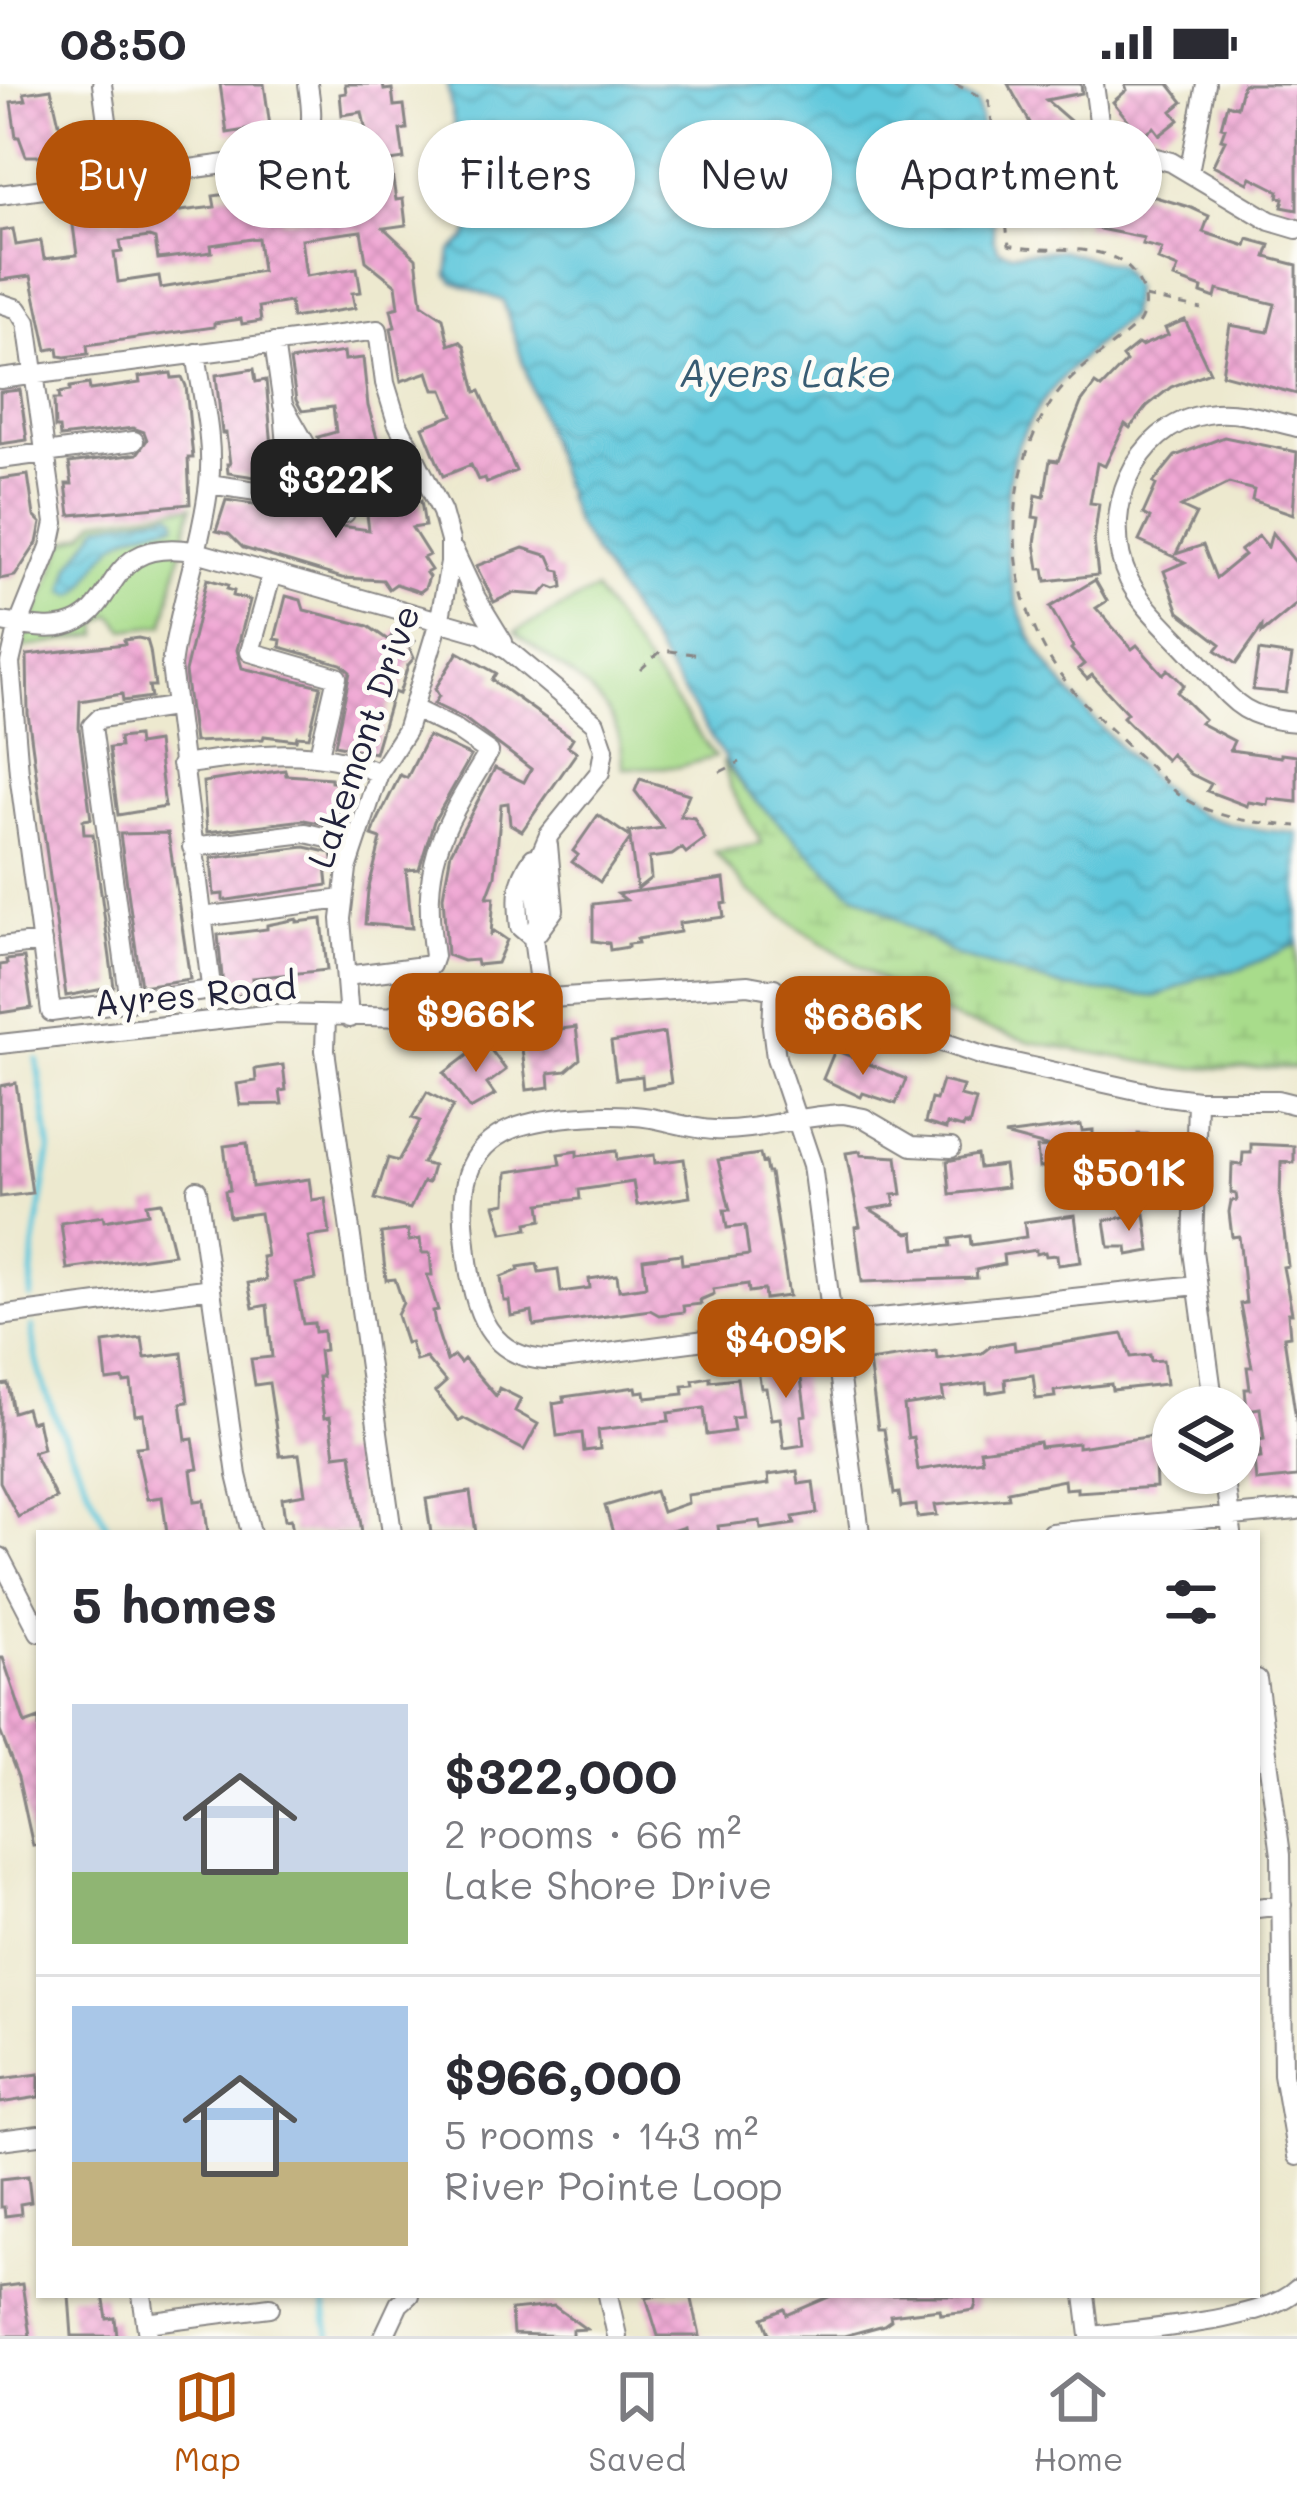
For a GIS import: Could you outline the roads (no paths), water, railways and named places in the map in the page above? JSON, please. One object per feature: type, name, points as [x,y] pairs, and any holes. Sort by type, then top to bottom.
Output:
[{"type":"street","points":[[102,84],[107,120]]},
{"type":"street","points":[[191,169],[291,154],[307,141],[313,122],[308,84]]},
{"type":"street","points":[[1094,84],[1099,128],[1106,142],[1189,172],[1270,221],[1297,230]]},
{"type":"street","points":[[1189,172],[1206,84]]},
{"type":"street","points":[[0,195],[36,190]]},
{"type":"street","points":[[9,306],[27,322],[37,374],[53,536],[10,623],[10,774],[52,1012],[204,992],[211,986],[171,666],[209,484],[196,353]]},
{"type":"street","name":"Lakemont Drive","points":[[0,380],[378,330],[385,383],[397,422],[442,512],[450,541],[440,618],[414,709],[379,773],[353,844],[343,899],[349,1018]]},
{"type":"street","points":[[274,344],[291,496]]},
{"type":"street","points":[[209,484],[291,496],[345,513],[283,405]]},
{"type":"street","points":[[1297,428],[1230,412],[1200,415],[1169,428],[1132,467],[1118,529],[1124,568],[1137,593],[1234,701],[1256,717],[1297,722]]},
{"type":"street","points":[[0,459],[134,441]]},
{"type":"street","points":[[450,541],[476,598],[509,651]]},
{"type":"street","points":[[10,623],[68,626],[84,616],[140,555],[165,547],[440,618],[481,633],[509,651],[595,723],[604,748],[600,772],[549,835],[534,870],[539,922],[533,938],[541,997]]},
{"type":"street","points":[[272,573],[250,652],[337,677],[319,754]]},
{"type":"street","points":[[130,1001],[92,726],[100,718],[173,707]]},
{"type":"street","points":[[346,976],[431,964],[427,897],[435,854],[446,824],[489,752],[414,709]]},
{"type":"street","points":[[181,765],[290,752],[350,760],[379,773]]},
{"type":"street","points":[[192,847],[306,833],[353,844]]},
{"type":"street","points":[[202,917],[343,899]]},
{"type":"street","points":[[0,947],[42,942]]},
{"type":"street","name":"Ayres Road","points":[[0,1044],[273,1014],[410,1017],[448,1013],[459,1004],[722,985],[774,988],[837,1004],[855,1001],[897,1017],[908,1030],[1035,1069],[1197,1100],[1287,1102],[1297,1091]]},
{"type":"street","points":[[774,988],[776,1058],[812,1165],[860,1530]]},
{"type":"street","points":[[326,1016],[325,1050],[392,1530]]},
{"type":"street","points":[[1197,1100],[1192,1216],[1211,1386]]},
{"type":"street","points":[[951,1148],[912,1146],[854,1115],[715,1130],[617,1114],[508,1130],[478,1153],[465,1179],[462,1205],[471,1288],[479,1316],[512,1352],[542,1361],[832,1323],[1197,1285]]},
{"type":"street","points":[[197,1190],[237,1474],[250,1530]]},
{"type":"street","points":[[0,1316],[211,1288]]},
{"type":"street","points":[[1227,1494],[1231,1524]]},
{"type":"street","points":[[1111,1530],[1231,1524],[1297,1510]]},
{"type":"street","points":[[0,1557],[36,1626]]},
{"type":"street","points":[[1260,1699],[1274,1793],[1282,1905],[1283,2074],[1297,2156]]},
{"type":"street","points":[[1260,1908],[1282,1905]]},
{"type":"street","points":[[0,2140],[36,2135]]},
{"type":"street","points":[[1085,2298],[1091,2336],[1247,2313],[1275,2305],[1297,2289]]},
{"type":"street","points":[[142,2298],[147,2330],[270,2307]]},
{"type":"street","points":[[384,2336],[406,2298]]},
{"type":"street","points":[[609,2298],[617,2336]]},
{"type":"water","name":"Ayers Lake","points":[[447,84],[935,84],[977,102],[980,120],[856,120],[856,228],[993,228],[998,249],[1009,253],[1060,250],[1118,265],[1133,287],[1129,316],[1051,391],[1017,447],[1006,509],[1008,564],[1015,595],[1025,624],[1056,675],[1157,784],[1198,813],[1259,829],[1297,833],[1297,944],[1241,969],[1201,976],[1158,997],[1067,988],[957,956],[846,888],[745,790],[575,523],[503,301],[453,282],[448,275],[451,251],[466,239],[470,228],[635,228],[635,120],[453,120]]},
{"type":"water","points":[[171,513],[176,524],[128,536],[101,560],[81,590],[74,595],[64,592],[71,566],[100,525]]},
{"type":"waterway","points":[[31,1297],[50,1149],[37,1060]]},
{"type":"waterway","points":[[32,1327],[51,1406],[109,1530]]},
{"type":"waterway","points":[[324,2298],[330,2336]]}]
